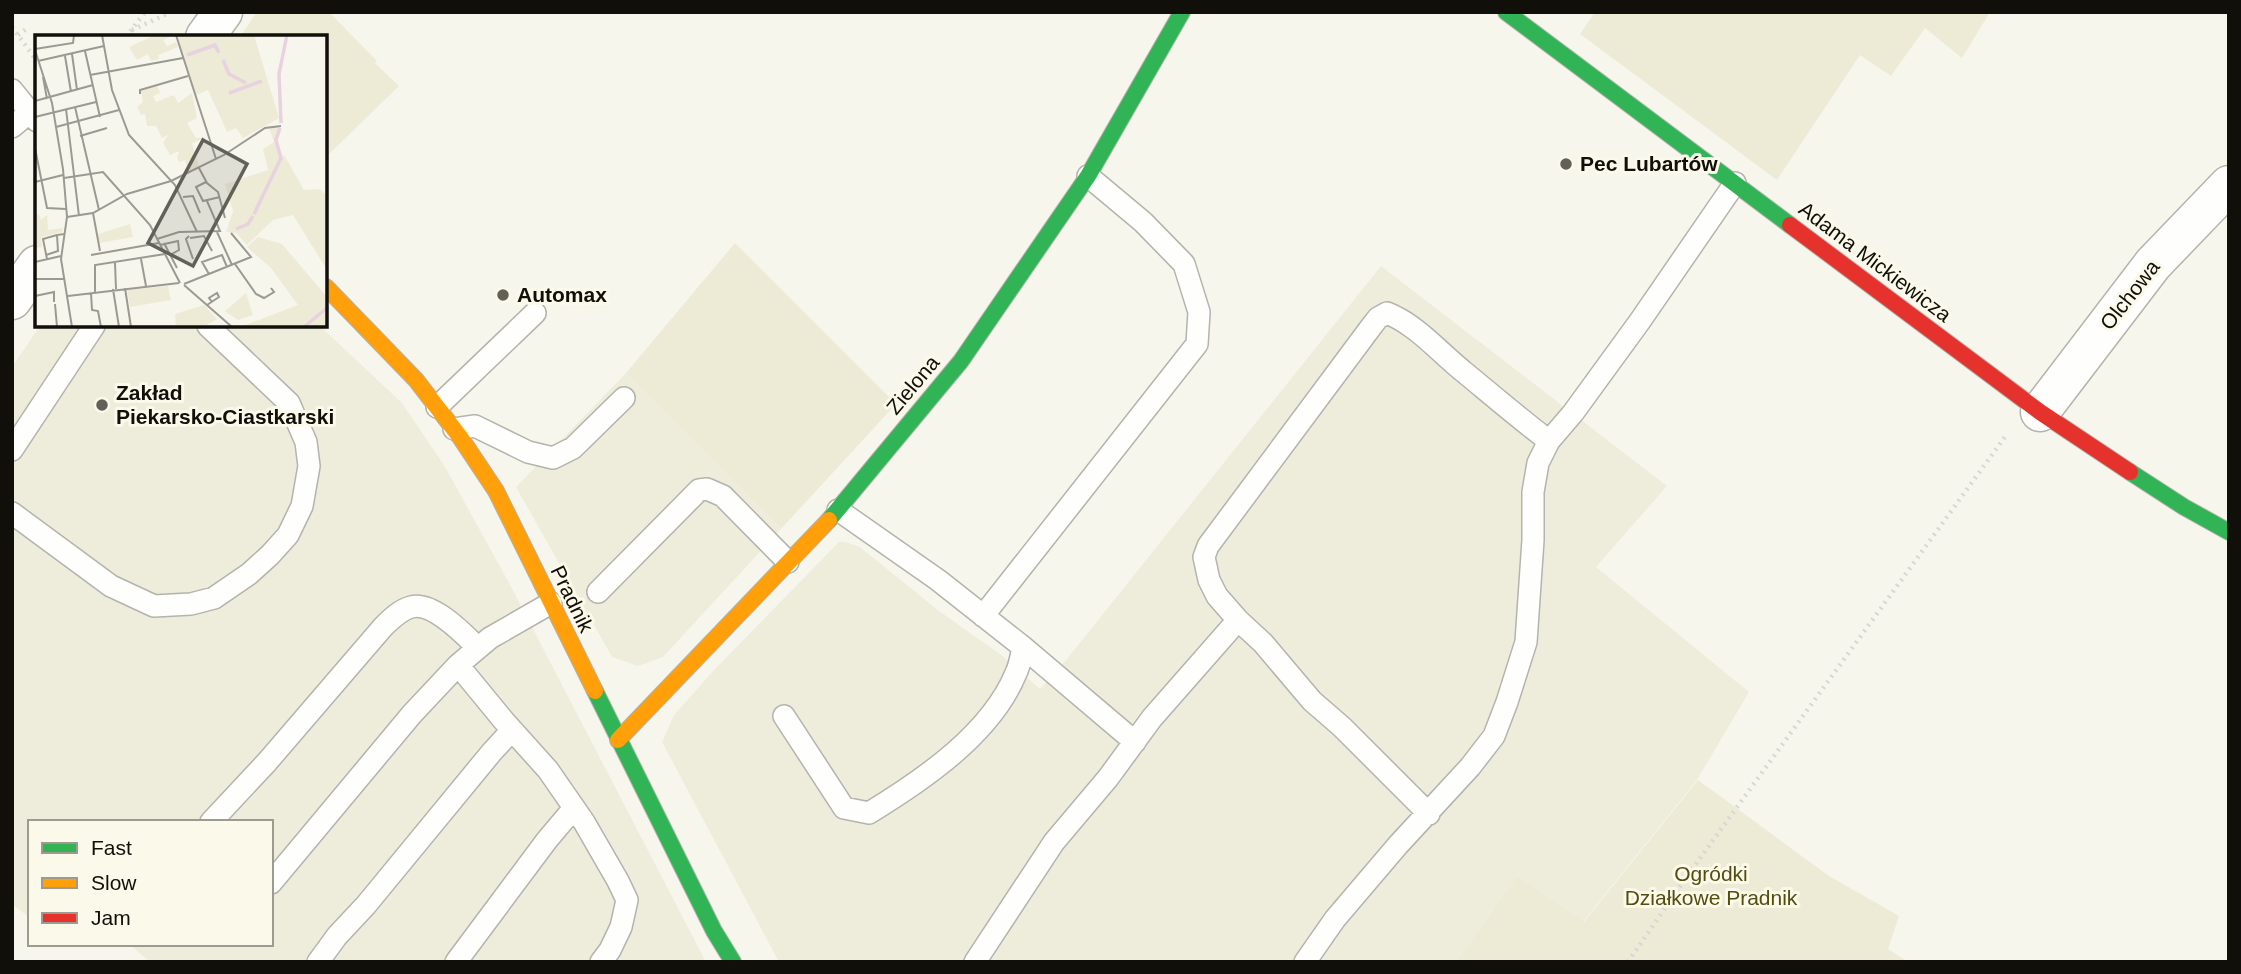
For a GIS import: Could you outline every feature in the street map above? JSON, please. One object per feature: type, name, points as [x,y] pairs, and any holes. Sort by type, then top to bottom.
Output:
[{"type":"street","points":[[206,35],[223,12]]},
{"type":"street","name":"Zielona","points":[[618,740],[838,510],[961,361],[1088,176],[1182,12]]},
{"type":"street","name":"Adama Mickiewicza","points":[[1506,12],[2035,408],[2184,507],[2229,533]]},
{"type":"street","name":"Olchowa","points":[[2035,408],[2153,264],[2229,185]]},
{"type":"street","points":[[12,300],[35,268]]},
{"type":"street","name":"Pradnik","points":[[327,288],[416,380],[454,429],[495,491],[714,931],[733,962]]},
{"type":"lane","points":[[12,90],[33,116],[12,127]]},
{"type":"lane","points":[[983,616],[1197,344],[1199,312],[1184,264],[1143,222],[1088,176]]},
{"type":"lane","points":[[1305,962],[1335,919],[1398,845],[1471,767],[1494,736],[1525,642],[1533,540],[1533,492],[1538,464],[1549,441],[1620,349],[1735,183]]},
{"type":"lane","points":[[437,407],[535,313]]},
{"type":"lane","points":[[1429,814],[1342,727],[1312,701],[1263,643],[1238,620],[1217,596],[1209,580],[1203,557],[1208,546],[1378,318],[1387,313],[1405,320],[1549,441]]},
{"type":"lane","points":[[12,450],[93,327]]},
{"type":"lane","points":[[12,513],[111,586],[154,606],[191,604],[214,598],[249,574],[270,555],[288,535],[302,506],[309,466],[306,442],[289,402],[209,327]]},
{"type":"lane","points":[[454,429],[475,426],[528,452],[553,458],[573,448],[624,398]]},
{"type":"lane","points":[[598,592],[699,490],[708,489],[723,496],[788,562]]},
{"type":"lane","points":[[838,510],[937,580],[1024,647],[1135,741]]},
{"type":"lane","points":[[273,881],[411,714],[458,665],[477,647],[551,603]]},
{"type":"lane","points":[[213,820],[267,762],[383,627],[400,612],[413,606],[431,608],[477,647]]},
{"type":"lane","points":[[975,962],[1054,842],[1193,669],[1238,620]]},
{"type":"lane","points":[[784,716],[844,808],[869,813],[950,758],[998,707],[1017,673],[1024,647]]},
{"type":"lane","points":[[458,665],[548,769],[618,881],[627,900],[621,927],[601,962]]},
{"type":"lane","points":[[318,962],[337,936],[512,730]]},
{"type":"lane","points":[[456,962],[574,808]]},
{"type":"path","points":[[128,35],[145,12]]},
{"type":"path","points":[[132,30],[172,12]]},
{"type":"path","points":[[12,27],[35,58]]},
{"type":"path","points":[[18,35],[29,27]]},
{"type":"path","points":[[1628,962],[1737,810],[2035,408]]},
{"type":"shaded area","points":[[1381,266],[1667,486],[1596,567],[1749,692],[1697,780],[1583,922],[1517,876],[1456,962],[779,962],[662,742],[674,715],[839,542],[860,547],[939,611],[1000,654],[1040,689],[1067,659]]},
{"type":"shaded area","points":[[39,327],[321,327],[402,403],[444,465],[508,581],[706,962],[150,962],[131,946],[273,946],[273,820],[28,820],[28,916],[12,904],[12,367]]},
{"type":"shaded area","points":[[626,373],[781,529],[663,657],[638,666],[612,657],[516,487]]},
{"type":"green space","points":[[257,12],[329,12],[399,86],[327,156],[327,35],[241,35]]},
{"type":"green space","points":[[1595,12],[1990,12],[1962,58],[1925,28],[1891,76],[1860,55],[1777,180],[1580,34]]},
{"type":"green space","points":[[735,243],[896,404],[781,529],[626,373]]},
{"type":"green space","name":"Ogródki Działkowe Pradnik","points":[[1698,780],[1829,876],[1899,916],[1888,949],[1908,962],[1456,962],[1517,876],[1584,922]]},
{"type":"traffic: fast","points":[[829,520],[961,361],[1088,176],[1182,12]]},
{"type":"traffic: fast","points":[[1506,12],[1790,225]]},
{"type":"traffic: fast","points":[[2130,472],[2229,532]]},
{"type":"traffic: fast","points":[[595,691],[714,931],[733,962]]},
{"type":"traffic: slow","points":[[327,288],[416,380],[460,437],[496,491],[595,691]]},
{"type":"traffic: slow","points":[[618,740],[829,520]]},
{"type":"traffic: jam","points":[[1790,225],[2040,412],[2130,472]]},
{"type":"place","name":"Pec Lubartów","points":[[1566,164]]},
{"type":"place","name":"Automax","points":[[503,295]]},
{"type":"place","name":"Zakład Piekarsko-Ciastkarski","points":[[102,405]]}]
